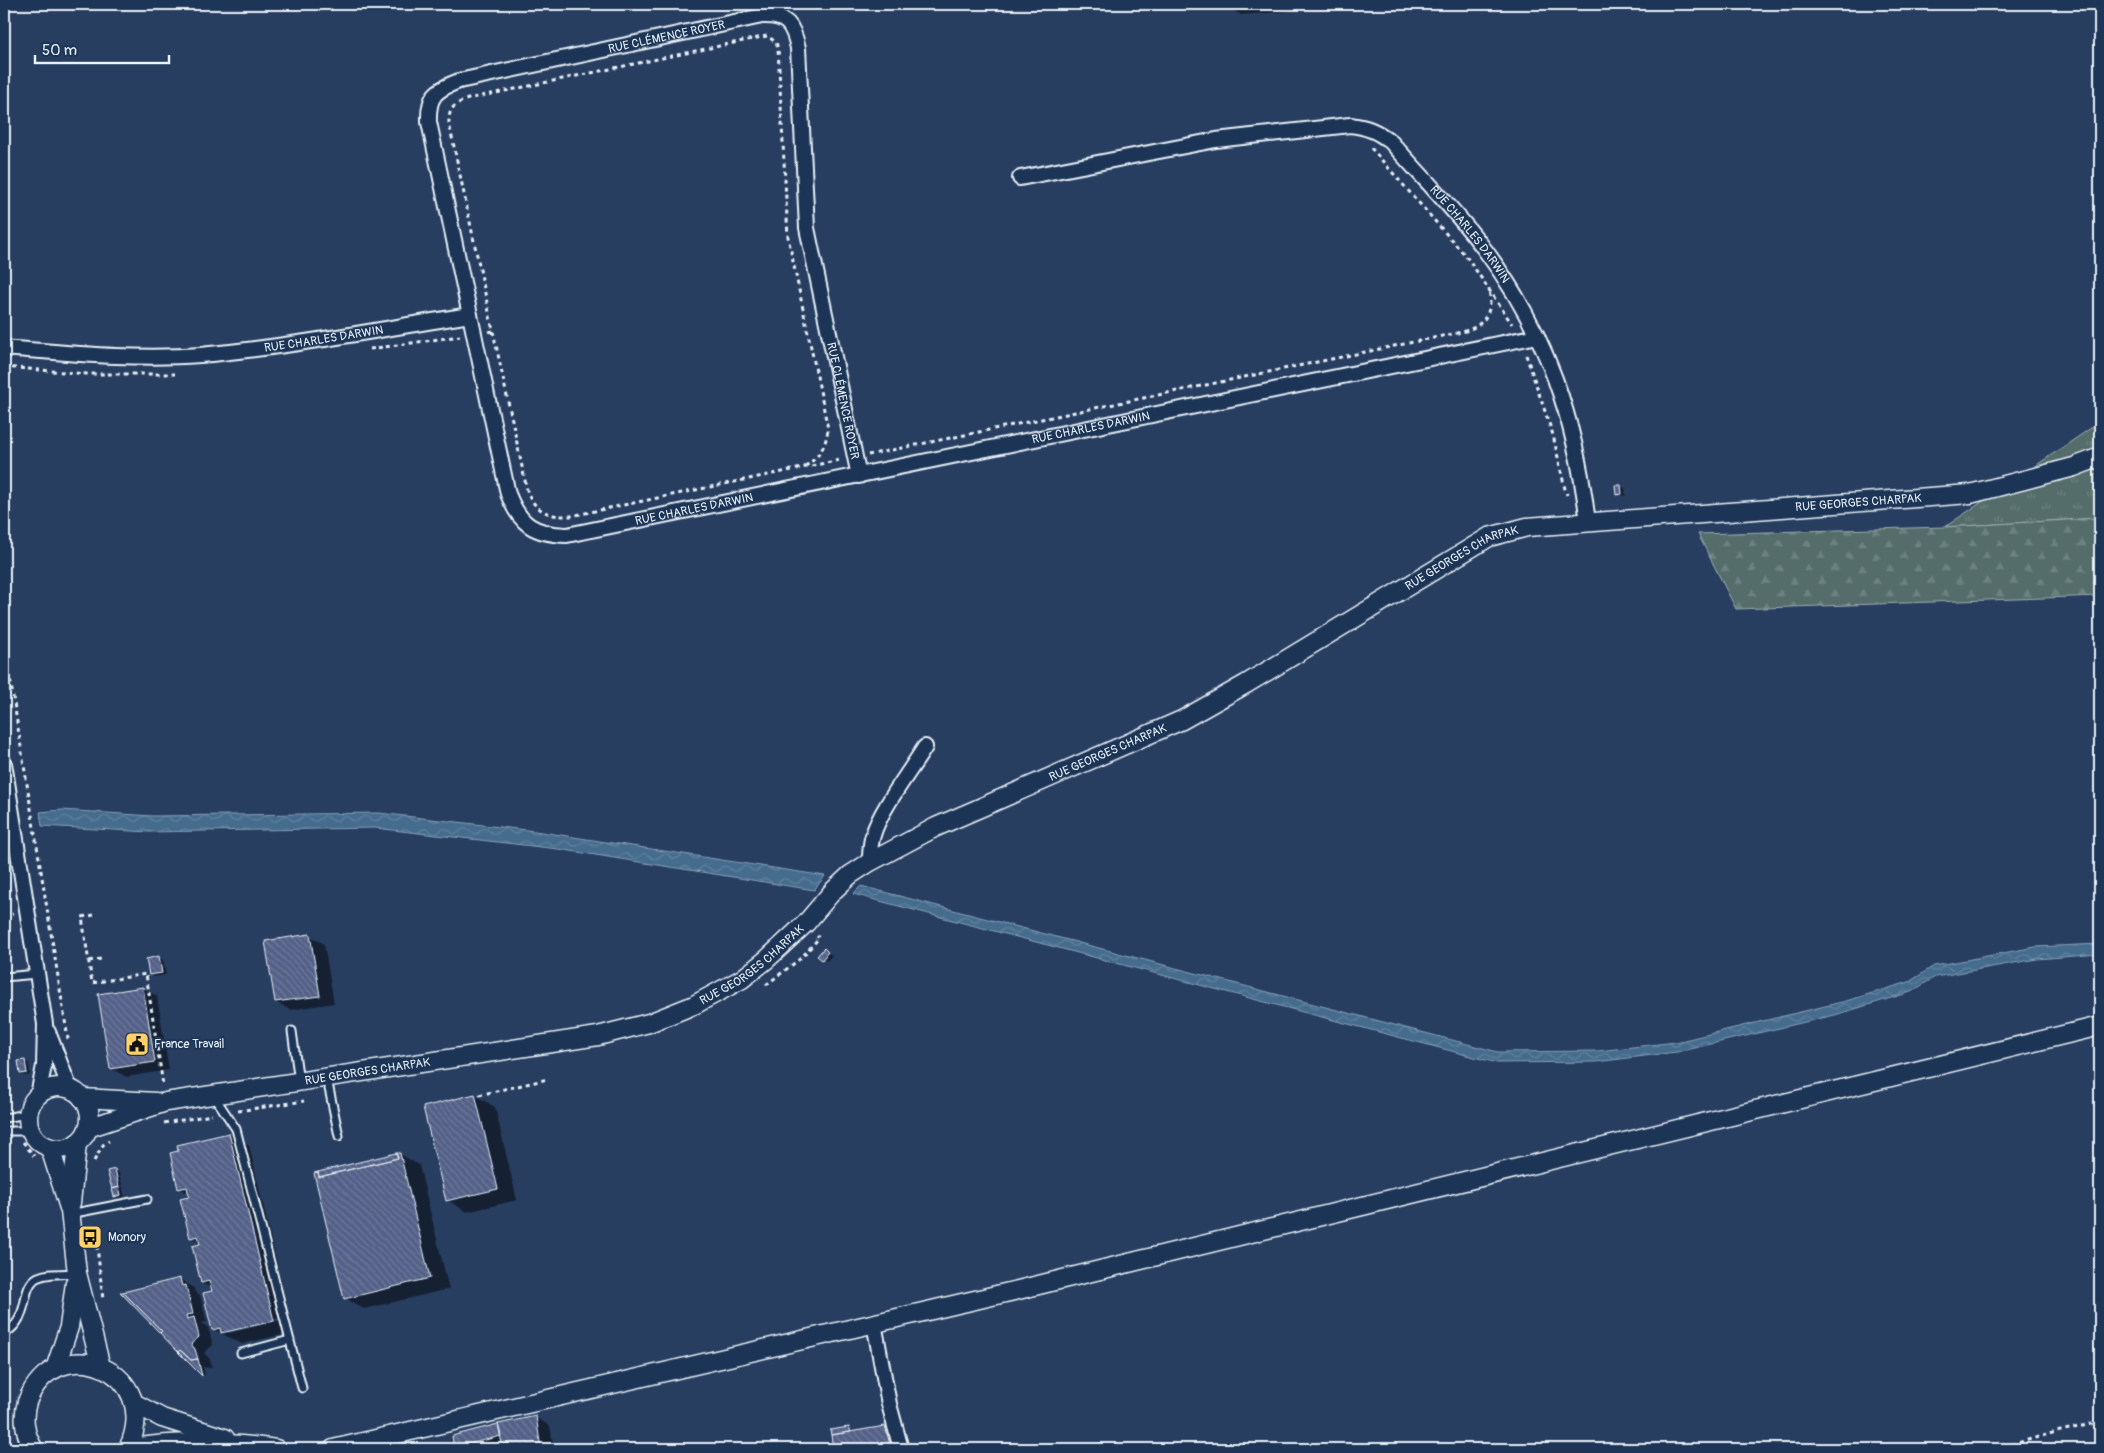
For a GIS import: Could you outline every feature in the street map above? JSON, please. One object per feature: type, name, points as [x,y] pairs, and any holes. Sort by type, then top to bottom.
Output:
[{"type":"street","name":"RUE CLÉMENCE ROYER","points":[[470,314],[429,122],[428,107],[433,96],[444,86],[459,81],[762,16],[775,15],[786,21],[795,33],[798,48],[807,228],[860,476]]},
{"type":"street","name":"RUE CHARLES DARWIN","points":[[1020,178],[1216,140],[1350,125],[1378,132],[1391,142],[1485,250],[1505,278],[1537,336],[1553,370],[1576,443],[1588,523]]},
{"type":"street","name":"RUE CHARLES DARWIN","points":[[4,348],[134,356],[200,354],[304,341],[470,314],[508,494],[524,522],[537,530],[551,534],[567,535],[1537,336]]},
{"type":"street","name":"RUE GEORGES CHARPAK","points":[[76,1093],[214,1096],[598,1036],[649,1023],[694,1005],[742,979],[766,960],[806,923],[833,891],[870,862],[936,827],[1182,720],[1246,684],[1489,537],[1527,527],[1970,494],[2074,467],[2100,457]]},
{"type":"street","points":[[870,862],[873,834],[880,819],[926,747]]},
{"type":"street","points":[[4,763],[45,1024],[44,1066],[38,1095],[32,1104],[30,1123],[40,1143],[50,1148],[69,1148],[84,1137],[88,1128],[89,1112],[76,1093],[45,1024]]},
{"type":"street","points":[[333,1449],[1224,1240],[2100,1026]]},
{"type":"street","points":[[38,1095],[53,1088],[76,1093]]},
{"type":"street","name":"RUE GEORGES CHARPAK","points":[[88,1128],[116,1118],[165,1095]]},
{"type":"street","points":[[55,1369],[69,1327],[77,1273],[77,1143]]},
{"type":"street","points":[[50,1148],[78,1211]]},
{"type":"street","points":[[77,1273],[101,1367]]},
{"type":"street","points":[[874,1323],[889,1404],[900,1449]]},
{"type":"street","points":[[30,1447],[25,1426],[25,1408],[31,1392],[41,1379],[55,1369],[70,1364],[86,1363],[101,1367],[122,1381],[134,1403],[135,1427],[128,1449],[169,1443],[249,1445],[276,1449]]},
{"type":"street","points":[[134,1403],[169,1421],[249,1445]]},
{"type":"lane","points":[[4,977],[37,974]]},
{"type":"lane","points":[[292,1031],[299,1082]]},
{"type":"lane","points":[[327,1078],[339,1136]]},
{"type":"lane","points":[[214,1096],[236,1129],[302,1388]]},
{"type":"lane","points":[[4,1118],[30,1123]]},
{"type":"lane","points":[[4,1131],[30,1123]]},
{"type":"lane","points":[[78,1211],[147,1199]]},
{"type":"lane","points":[[4,1334],[12,1330],[23,1313],[28,1286],[36,1278],[77,1273]]},
{"type":"lane","points":[[241,1353],[290,1340]]},
{"type":"path","points":[[802,468],[819,454],[824,447],[828,429],[788,237],[778,49],[776,42],[767,36],[481,96],[456,103],[450,109],[448,123],[526,490],[534,505],[547,514],[571,516],[1462,332],[1478,326],[1488,314],[1490,306],[1489,288]]},
{"type":"path","points":[[1369,146],[1446,232],[1489,288],[1520,340],[1545,407],[1564,489],[1568,496],[1584,494]]},
{"type":"path","points":[[370,349],[493,331]]},
{"type":"path","points":[[4,367],[87,374],[180,373]]},
{"type":"path","points":[[4,641],[69,1040]]},
{"type":"path","points":[[94,915],[82,917],[92,983],[146,974],[165,1095]]},
{"type":"path","points":[[760,988],[801,958],[819,938],[806,923]]},
{"type":"path","points":[[89,962],[101,959]]},
{"type":"path","points":[[479,1095],[548,1079]]},
{"type":"path","points":[[158,1124],[330,1096]]},
{"type":"path","points":[[93,1166],[103,1145],[121,1133],[116,1118]]},
{"type":"path","points":[[78,1211],[88,1225],[95,1228],[104,1305]]},
{"type":"path","points":[[1996,1449],[2100,1422]]},
{"type":"green space","points":[[2100,422],[2100,518],[1945,527]]},
{"type":"green space","points":[[2100,518],[2100,596],[1736,609],[1698,534],[1945,527]]},
{"type":"water","points":[[62,810],[152,816],[379,813],[535,831],[825,876],[814,890],[558,849],[375,828],[149,832],[42,826],[40,812]]},
{"type":"water","points":[[861,886],[1498,1052],[1598,1051],[1676,1042],[1846,1001],[1909,982],[1934,966],[2035,947],[2100,944],[2100,954],[2037,959],[1935,977],[1911,992],[1835,1015],[1677,1052],[1596,1062],[1497,1063],[853,894]]},
{"type":"building","points":[[1225,4],[1256,4],[1257,5],[1225,7]]},
{"type":"building","points":[[1615,485],[1621,485],[1622,494],[1616,495]]},
{"type":"building","points":[[310,934],[320,996],[275,1002],[265,941]]},
{"type":"building","points":[[824,948],[828,952],[822,960],[817,956]]},
{"type":"building","points":[[159,956],[162,973],[149,975],[146,959]]},
{"type":"building","points":[[143,987],[155,1062],[110,1069],[98,994]]},
{"type":"building","points":[[25,1060],[27,1073],[20,1074],[18,1061]]},
{"type":"building","points":[[475,1094],[498,1189],[446,1201],[423,1107]]},
{"type":"building","points":[[229,1133],[274,1321],[221,1333],[220,1328],[212,1330],[203,1293],[212,1291],[209,1281],[201,1283],[192,1246],[200,1244],[198,1236],[190,1238],[180,1199],[189,1197],[187,1187],[178,1189],[170,1153],[178,1151],[177,1145]]},
{"type":"building","points":[[396,1153],[400,1153],[430,1278],[344,1299],[314,1173],[318,1172],[319,1177],[398,1158]]},
{"type":"building","points":[[396,1153],[398,1158],[319,1177],[318,1172]]},
{"type":"building","points":[[115,1169],[119,1187],[112,1189],[107,1171]]},
{"type":"building","points":[[119,1187],[121,1195],[114,1197],[112,1189]]},
{"type":"building","points":[[180,1278],[182,1286],[186,1285],[193,1314],[186,1315],[187,1319],[194,1317],[199,1337],[191,1344],[195,1349],[198,1359],[191,1360],[180,1350],[178,1352],[160,1333],[162,1331],[123,1292]]},
{"type":"building","points":[[120,1292],[123,1292],[162,1331],[160,1333]]},
{"type":"building","points":[[180,1350],[191,1360],[198,1359],[202,1376],[178,1352]]},
{"type":"building","points":[[536,1416],[541,1449],[503,1449],[498,1424]]},
{"type":"building","points":[[498,1424],[501,1436],[454,1448],[452,1436]]},
{"type":"building","points":[[885,1426],[891,1448],[833,1449],[831,1435]]},
{"type":"building","points":[[849,1427],[851,1432],[831,1435],[830,1430]]},
{"type":"building","points":[[469,1444],[470,1449],[454,1449],[454,1448]]},
{"type":"place","name":"France Travail","points":[[137,1044]]},
{"type":"place","name":"Monory","points":[[90,1237]]}]
